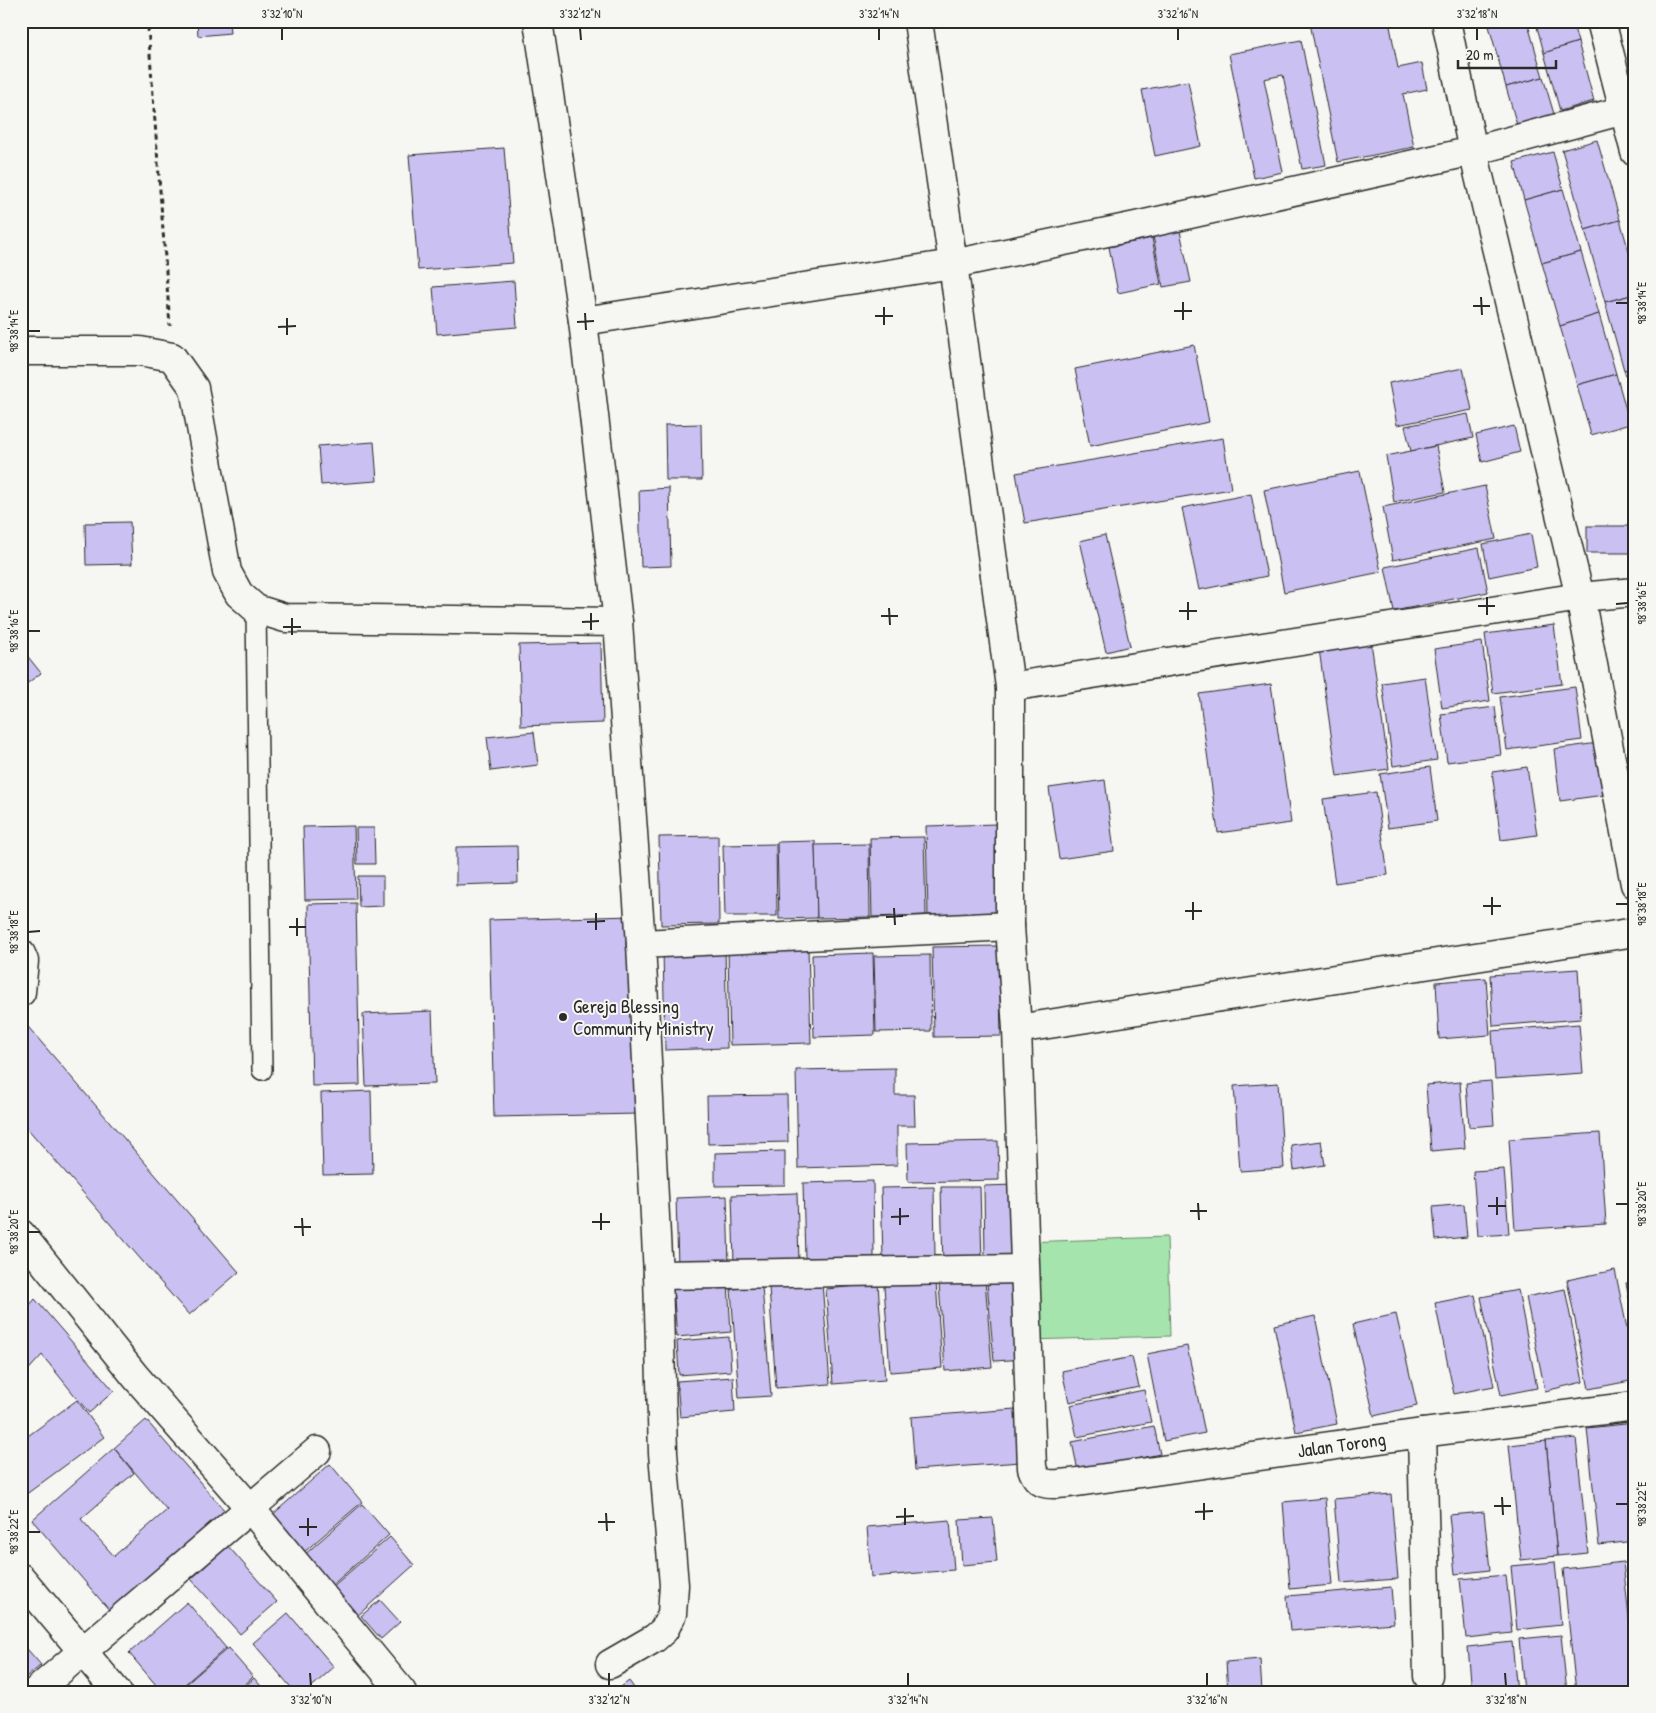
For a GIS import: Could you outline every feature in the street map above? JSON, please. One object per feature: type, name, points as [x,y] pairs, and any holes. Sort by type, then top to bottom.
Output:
[{"type":"street","points":[[538,21],[583,321],[618,622],[641,944],[658,1275],[663,1452],[674,1585],[673,1609],[669,1622],[655,1638],[610,1664]]},
{"type":"street","points":[[658,1275],[1024,1269],[1017,1029],[1010,926],[1010,687],[918,21]]},
{"type":"street","points":[[1446,21],[1473,151],[1580,597],[1635,884]]},
{"type":"street","points":[[1601,21],[1629,109],[1635,152]]},
{"type":"street","points":[[583,321],[953,264],[1136,226],[1473,151],[1629,109]]},
{"type":"street","points":[[21,351],[140,351],[172,357],[194,388],[227,572],[239,594],[256,609],[285,618],[618,622]]},
{"type":"street","points":[[1010,687],[1580,597],[1635,592]]},
{"type":"street","points":[[641,944],[1010,926]]},
{"type":"street","points":[[1017,1029],[1635,932]]},
{"type":"street","points":[[21,954],[24,961],[21,992]]},
{"type":"street","points":[[21,1234],[135,1376],[250,1508],[402,1692]]},
{"type":"street","name":"Jalan Torong","points":[[1024,1269],[1032,1468],[1039,1482],[1048,1484],[1090,1480],[1422,1433],[1635,1406]]},
{"type":"street","points":[[1422,1433],[1428,1676]]},
{"type":"street","points":[[35,1692],[317,1451]]},
{"type":"street","points":[[21,1578],[118,1692]]},
{"type":"lane","points":[[256,609],[262,1070]]},
{"type":"path","points":[[148,27],[172,357]]},
{"type":"green space","points":[[1167,1237],[1170,1336],[1028,1340],[1024,1242]]},
{"type":"building","points":[[197,21],[229,21],[230,33],[198,36]]},
{"type":"building","points":[[1317,21],[1389,21],[1398,68],[1422,63],[1427,89],[1403,94],[1414,147],[1338,162],[1310,23]]},
{"type":"building","points":[[1504,21],[1527,21],[1543,77],[1506,87],[1489,26]]},
{"type":"building","points":[[1540,21],[1572,21],[1578,42],[1544,53],[1536,23]]},
{"type":"building","points":[[1629,21],[1635,21],[1635,51]]},
{"type":"building","points":[[1301,40],[1326,165],[1302,169],[1283,75],[1264,79],[1283,172],[1254,178],[1229,54]]},
{"type":"building","points":[[1578,42],[1594,101],[1560,111],[1544,53]]},
{"type":"building","points":[[1543,77],[1554,114],[1517,125],[1506,87]]},
{"type":"building","points":[[1188,81],[1201,146],[1155,156],[1142,90]]},
{"type":"building","points":[[1597,140],[1620,220],[1585,230],[1562,150]]},
{"type":"building","points":[[504,148],[513,263],[418,270],[409,155]]},
{"type":"building","points":[[1553,152],[1563,189],[1524,200],[1514,162]]},
{"type":"building","points":[[1563,189],[1581,252],[1542,263],[1524,200]]},
{"type":"building","points":[[1620,220],[1635,273],[1635,294],[1605,302],[1585,230]]},
{"type":"building","points":[[1180,231],[1191,282],[1163,287],[1153,236]]},
{"type":"building","points":[[1152,238],[1161,284],[1118,293],[1109,247]]},
{"type":"building","points":[[1581,252],[1599,314],[1560,326],[1542,263]]},
{"type":"building","points":[[514,281],[517,327],[437,334],[433,287]]},
{"type":"building","points":[[1635,294],[1635,367],[1624,370],[1605,302]]},
{"type":"building","points":[[1599,314],[1616,374],[1577,385],[1560,326]]},
{"type":"building","points":[[1194,345],[1209,422],[1090,446],[1075,369]]},
{"type":"building","points":[[1635,367],[1635,406],[1624,370]]},
{"type":"building","points":[[1463,368],[1472,410],[1397,425],[1389,383]]},
{"type":"building","points":[[1616,374],[1630,424],[1591,435],[1577,385]]},
{"type":"building","points":[[1468,414],[1473,438],[1411,451],[1405,426]]},
{"type":"building","points":[[701,424],[702,480],[666,480],[665,425]]},
{"type":"building","points":[[1514,426],[1520,452],[1482,462],[1476,435]]},
{"type":"building","points":[[1223,438],[1231,489],[1025,523],[1016,473]]},
{"type":"building","points":[[374,442],[377,481],[321,485],[318,446]]},
{"type":"building","points":[[1436,446],[1445,492],[1394,502],[1386,456]]},
{"type":"building","points":[[1360,471],[1381,572],[1284,592],[1264,490]]},
{"type":"building","points":[[1485,486],[1496,539],[1393,560],[1383,507]]},
{"type":"building","points":[[669,488],[671,566],[641,567],[639,490]]},
{"type":"building","points":[[1251,494],[1267,576],[1199,590],[1182,508]]},
{"type":"building","points":[[130,522],[132,564],[86,565],[85,523]]},
{"type":"building","points":[[1587,526],[1635,526],[1635,553],[1587,553]]},
{"type":"building","points":[[1531,534],[1537,567],[1489,577],[1483,544]]},
{"type":"building","points":[[1105,535],[1130,646],[1106,652],[1080,541]]},
{"type":"building","points":[[1479,548],[1488,592],[1394,611],[1385,567]]},
{"type":"building","points":[[1554,625],[1562,684],[1493,693],[1485,634]]},
{"type":"building","points":[[1370,635],[1389,769],[1337,776],[1318,642]]},
{"type":"building","points":[[1482,642],[1490,701],[1442,708],[1434,649]]},
{"type":"building","points":[[601,643],[603,723],[521,726],[519,645]]},
{"type":"building","points":[[21,648],[41,673],[21,688]]},
{"type":"building","points":[[1425,677],[1437,760],[1393,766],[1382,683]]},
{"type":"building","points":[[1271,684],[1291,823],[1218,833],[1199,694]]},
{"type":"building","points":[[1575,687],[1582,740],[1507,750],[1500,697]]},
{"type":"building","points":[[1495,707],[1501,755],[1447,762],[1441,714]]},
{"type":"building","points":[[534,732],[538,765],[491,771],[487,737]]},
{"type":"building","points":[[1598,743],[1604,795],[1560,801],[1554,749]]},
{"type":"building","points":[[1430,767],[1437,821],[1388,828],[1380,774]]},
{"type":"building","points":[[1527,767],[1537,835],[1501,840],[1492,772]]},
{"type":"building","points":[[1105,780],[1114,851],[1059,859],[1049,788]]},
{"type":"building","points":[[1376,792],[1388,875],[1335,883],[1323,799]]},
{"type":"building","points":[[997,824],[999,914],[928,915],[926,826]]},
{"type":"building","points":[[354,826],[356,899],[305,900],[303,827]]},
{"type":"building","points":[[356,828],[374,828],[375,864],[357,864]]},
{"type":"building","points":[[718,836],[719,924],[661,925],[659,837]]},
{"type":"building","points":[[924,837],[926,915],[872,917],[870,838]]},
{"type":"building","points":[[815,841],[817,918],[779,919],[777,842]]},
{"type":"building","points":[[776,844],[777,916],[725,916],[723,845]]},
{"type":"building","points":[[869,844],[870,917],[817,918],[815,845]]},
{"type":"building","points":[[517,846],[518,883],[456,885],[456,847]]},
{"type":"building","points":[[358,876],[383,876],[383,906],[359,907]]},
{"type":"building","points":[[356,903],[360,1085],[312,1086],[308,904]]},
{"type":"building","name":"Gereja Blessing Community Ministry","points":[[633,916],[638,1114],[494,1117],[489,920]]},
{"type":"building","points":[[999,946],[1001,1036],[934,1037],[932,947]]},
{"type":"building","points":[[725,947],[727,1048],[665,1050],[663,949]]},
{"type":"building","points":[[808,949],[811,1043],[730,1045],[728,950]]},
{"type":"building","points":[[873,953],[875,1035],[814,1037],[812,955]]},
{"type":"building","points":[[930,955],[931,1031],[876,1032],[874,956]]},
{"type":"building","points":[[1578,969],[1581,1019],[1493,1026],[1490,975]]},
{"type":"building","points":[[1486,978],[1490,1035],[1439,1039],[1436,982]]},
{"type":"building","points":[[432,1011],[435,1084],[366,1086],[363,1014]]},
{"type":"building","points":[[23,1021],[239,1272],[189,1315],[21,1121],[21,1022]]},
{"type":"building","points":[[1579,1024],[1583,1073],[1495,1079],[1492,1031]]},
{"type":"building","points":[[895,1068],[895,1095],[914,1095],[915,1126],[897,1126],[897,1165],[798,1168],[796,1070]]},
{"type":"building","points":[[1491,1081],[1494,1125],[1469,1127],[1466,1083]]},
{"type":"building","points":[[1460,1082],[1465,1148],[1431,1151],[1426,1085]]},
{"type":"building","points":[[1278,1083],[1284,1168],[1240,1171],[1234,1086]]},
{"type":"building","points":[[371,1091],[373,1174],[323,1175],[321,1093]]},
{"type":"building","points":[[787,1095],[788,1142],[708,1144],[707,1096]]},
{"type":"building","points":[[1600,1133],[1606,1224],[1515,1230],[1509,1139]]},
{"type":"building","points":[[998,1141],[999,1180],[908,1182],[907,1143]]},
{"type":"building","points":[[1321,1141],[1325,1165],[1294,1170],[1291,1145]]},
{"type":"building","points":[[785,1151],[785,1185],[715,1186],[715,1153]]},
{"type":"building","points":[[1504,1169],[1509,1234],[1478,1236],[1473,1171]]},
{"type":"building","points":[[873,1181],[874,1257],[805,1258],[803,1183]]},
{"type":"building","points":[[1015,1185],[1017,1258],[985,1259],[984,1186]]},
{"type":"building","points":[[934,1187],[935,1257],[883,1258],[881,1188]]},
{"type":"building","points":[[941,1187],[980,1187],[982,1265],[943,1266]]},
{"type":"building","points":[[797,1193],[799,1262],[734,1263],[732,1195]]},
{"type":"building","points":[[727,1196],[729,1266],[678,1267],[676,1198]]},
{"type":"building","points":[[1464,1204],[1467,1237],[1436,1240],[1433,1207]]},
{"type":"building","points":[[1615,1270],[1635,1367],[1635,1380],[1589,1389],[1567,1280]]},
{"type":"building","points":[[985,1280],[992,1367],[945,1371],[939,1284]]},
{"type":"building","points":[[1020,1280],[1026,1359],[994,1361],[987,1282]]},
{"type":"building","points":[[1635,1281],[1635,1326],[1626,1283]]},
{"type":"building","points":[[936,1282],[942,1368],[890,1372],[884,1286]]},
{"type":"building","points":[[728,1283],[731,1332],[677,1337],[673,1287]]},
{"type":"building","points":[[822,1283],[830,1384],[776,1388],[769,1287]]},
{"type":"building","points":[[878,1284],[885,1380],[833,1384],[826,1289]]},
{"type":"building","points":[[762,1287],[771,1396],[739,1398],[731,1289]]},
{"type":"building","points":[[1565,1289],[1583,1382],[1545,1391],[1526,1297]]},
{"type":"building","points":[[1518,1290],[1537,1388],[1501,1395],[1481,1297]]},
{"type":"building","points":[[1475,1295],[1494,1386],[1454,1394],[1435,1303]]},
{"type":"building","points":[[35,1299],[114,1391],[89,1413],[42,1355],[21,1378],[21,1315]]},
{"type":"building","points":[[1396,1314],[1417,1406],[1374,1416],[1353,1324]]},
{"type":"building","points":[[1315,1316],[1337,1424],[1296,1432],[1274,1325]]},
{"type":"building","points":[[729,1337],[731,1371],[679,1375],[677,1341]]},
{"type":"building","points":[[1187,1346],[1205,1433],[1164,1441],[1147,1354]]},
{"type":"building","points":[[1132,1357],[1139,1387],[1069,1402],[1062,1371]]},
{"type":"building","points":[[733,1377],[735,1412],[680,1417],[677,1381]]},
{"type":"building","points":[[1144,1390],[1151,1422],[1077,1437],[1070,1405]]},
{"type":"building","points":[[77,1400],[104,1437],[21,1498],[21,1441]]},
{"type":"building","points":[[1015,1409],[1020,1462],[915,1470],[911,1417]]},
{"type":"building","points":[[146,1420],[225,1511],[110,1611],[32,1520],[114,1448]],"holes":[[[114,1448],[167,1510],[114,1556],[81,1519],[134,1473]]]},
{"type":"building","points":[[1635,1423],[1635,1541],[1599,1545],[1587,1428]]},
{"type":"building","points":[[1154,1426],[1160,1454],[1078,1471],[1072,1442]]},
{"type":"building","points":[[1576,1438],[1588,1553],[1557,1556],[1546,1441]]},
{"type":"building","points":[[1546,1441],[1557,1556],[1521,1560],[1509,1445]]},
{"type":"building","points":[[330,1464],[362,1502],[303,1553],[271,1516]]},
{"type":"building","points":[[1391,1494],[1398,1579],[1341,1583],[1334,1499]]},
{"type":"building","points":[[1325,1498],[1332,1585],[1290,1589],[1283,1502]]},
{"type":"building","points":[[362,1504],[389,1535],[330,1587],[303,1556]]},
{"type":"building","points":[[1484,1512],[1490,1570],[1455,1574],[1449,1515]]},
{"type":"building","points":[[993,1518],[997,1562],[962,1565],[959,1520]]},
{"type":"building","points":[[950,1520],[954,1570],[871,1577],[867,1527]]},
{"type":"building","points":[[390,1537],[414,1565],[356,1617],[331,1588]]},
{"type":"building","points":[[228,1546],[277,1602],[240,1634],[191,1579]]},
{"type":"building","points":[[1631,1552],[1635,1552],[1635,1596]]},
{"type":"building","points":[[1555,1562],[1561,1625],[1517,1630],[1511,1566]]},
{"type":"building","points":[[1623,1562],[1635,1672],[1635,1690],[1576,1692],[1563,1569]]},
{"type":"building","points":[[1506,1575],[1512,1633],[1466,1638],[1460,1579]]},
{"type":"building","points":[[1391,1587],[1394,1623],[1290,1631],[1287,1596]]},
{"type":"building","points":[[380,1600],[400,1622],[381,1639],[361,1616]]},
{"type":"building","points":[[187,1602],[226,1648],[176,1692],[162,1692],[129,1653]]},
{"type":"building","points":[[288,1613],[334,1667],[306,1692],[295,1692],[253,1643]]},
{"type":"building","points":[[1561,1635],[1567,1692],[1524,1692],[1519,1639]]},
{"type":"building","points":[[21,1642],[41,1665],[21,1682]]},
{"type":"building","points":[[1512,1642],[1517,1692],[1472,1692],[1468,1647]]},
{"type":"building","points":[[228,1648],[253,1677],[237,1692],[177,1692]]},
{"type":"building","points":[[1260,1659],[1262,1692],[1228,1692],[1226,1662]]},
{"type":"building","points":[[254,1678],[266,1692],[239,1692]]},
{"type":"building","points":[[629,1681],[637,1692],[614,1692]]},
{"type":"place","name":"Gereja Blessing Community Ministry","points":[[563,1017]]}]
